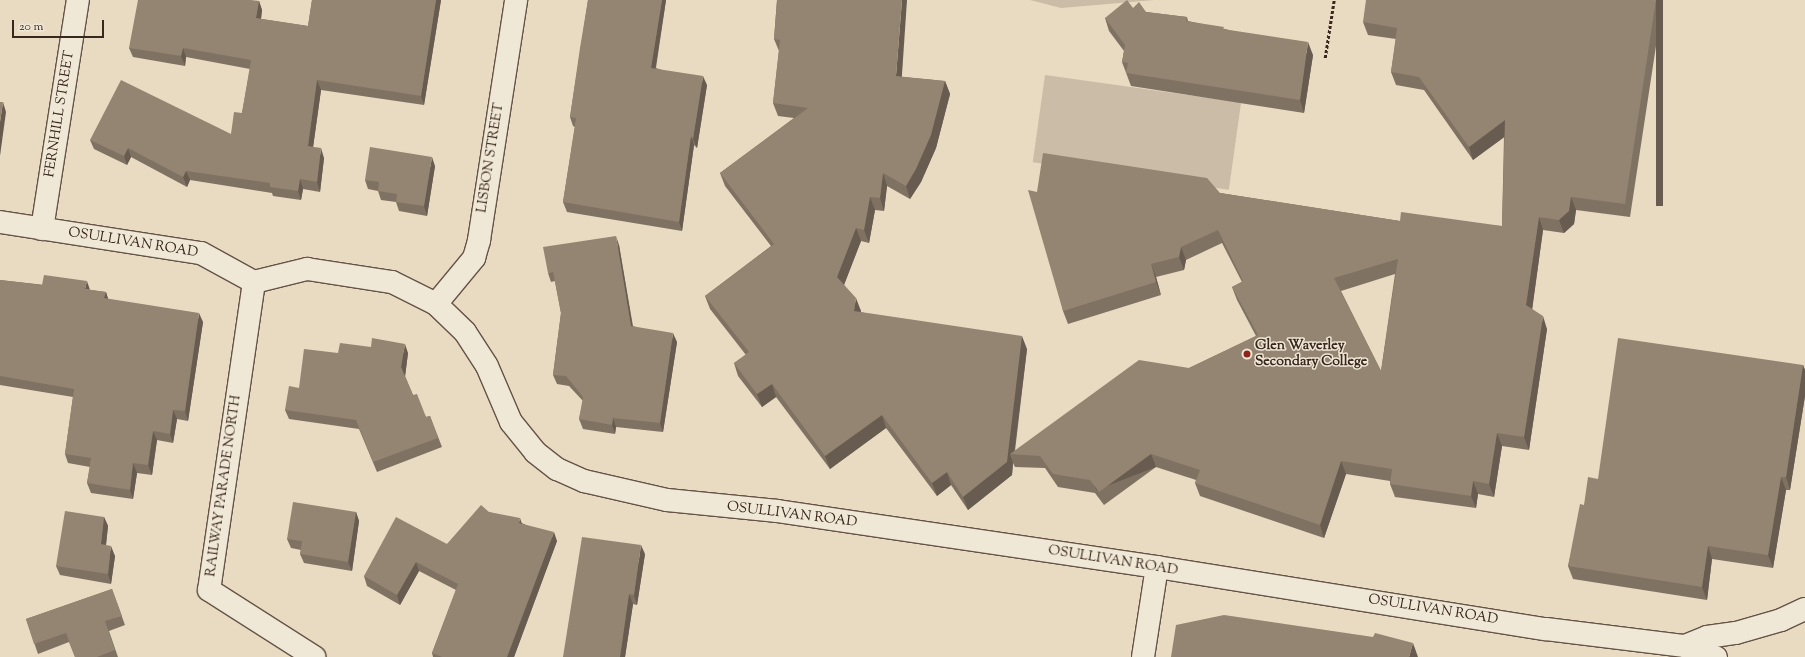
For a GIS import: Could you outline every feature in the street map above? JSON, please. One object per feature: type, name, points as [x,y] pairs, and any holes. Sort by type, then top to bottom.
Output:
[{"type":"street","name":"FERNHILL STREET","points":[[42,228],[78,0]]},
{"type":"street","name":"LISBON STREET","points":[[436,304],[474,258],[479,240],[516,0]]},
{"type":"street","name":"OSULLIVAN ROAD","points":[[0,222],[201,253],[254,282],[307,269],[392,282],[436,304],[464,332],[487,366],[511,422],[535,452],[557,469],[584,481],[667,500],[731,508],[777,510],[1157,567],[1546,629],[1685,646],[1716,657]]},
{"type":"street","name":"RAILWAY PARADE NORTH","points":[[254,282],[209,590],[314,657]]},
{"type":"street","points":[[1143,657],[1157,567]]},
{"type":"street","name":"OSULLIVAN ROAD","points":[[1685,646],[1707,637],[1781,620],[1805,609]]},
{"type":"path","points":[[1325,58],[1334,0]]},
{"type":"shaded area","points":[[1030,0],[1154,0],[1061,8]]},
{"type":"shaded area","points":[[1045,75],[1241,103],[1229,190],[1033,162]]},
{"type":"building","points":[[138,0],[259,1],[256,18],[308,26],[312,0],[436,0],[421,96],[317,80],[308,146],[321,148],[317,182],[300,179],[298,191],[270,187],[270,183],[186,171],[183,177],[128,148],[124,156],[90,140],[121,80],[231,134],[234,112],[242,113],[251,60],[183,48],[181,56],[129,48]]},
{"type":"building","points":[[588,0],[662,0],[651,68],[703,76],[693,139],[691,136],[679,222],[563,202],[576,118],[570,117]]},
{"type":"building","points":[[777,0],[902,0],[896,76],[945,81],[931,135],[916,169],[906,186],[883,173],[880,198],[870,197],[864,230],[856,228],[837,277],[856,298],[854,311],[1022,336],[1007,462],[963,497],[947,472],[932,483],[882,415],[825,456],[772,384],[757,394],[734,363],[749,352],[705,296],[774,244],[720,173],[808,108],[773,103],[780,40],[774,39]]},
{"type":"building","points":[[1127,0],[1133,8],[1139,2],[1146,12],[1187,17],[1186,21],[1224,27],[1223,29],[1308,42],[1300,100],[1126,73],[1128,63],[1122,62],[1125,45],[1105,18]]},
{"type":"building","points":[[1366,0],[1656,0],[1625,204],[1571,197],[1569,211],[1559,220],[1539,217],[1526,305],[1543,316],[1524,437],[1497,433],[1489,484],[1473,481],[1471,496],[1390,484],[1392,469],[1341,461],[1320,525],[1195,483],[1200,470],[1151,454],[1099,492],[1090,480],[1053,474],[1040,456],[1010,454],[1139,360],[1189,368],[1258,335],[1232,287],[1243,281],[1218,230],[1181,247],[1179,257],[1151,264],[1156,282],[1063,311],[1028,190],[1037,192],[1043,153],[1207,178],[1220,193],[1400,221],[1401,212],[1502,226],[1505,120],[1469,147],[1419,77],[1391,72],[1397,28],[1363,22]],"holes":[[[1398,259],[1381,371],[1334,278]]]},
{"type":"building","points":[[0,102],[3,102],[0,122]]},
{"type":"building","points":[[370,147],[432,157],[424,206],[396,202],[397,194],[378,191],[379,182],[365,180]]},
{"type":"building","points":[[616,236],[631,326],[673,333],[660,423],[613,418],[612,425],[579,419],[583,397],[566,376],[553,375],[561,313],[553,272],[548,273],[543,247]]},
{"type":"building","points":[[44,275],[87,281],[85,289],[106,292],[104,298],[199,313],[185,411],[173,410],[170,434],[153,431],[148,465],[133,463],[130,490],[87,483],[91,458],[65,454],[74,389],[0,376],[0,280],[42,285]]},
{"type":"building","points":[[372,338],[405,344],[401,367],[413,395],[417,394],[426,417],[430,416],[438,438],[373,462],[356,420],[285,410],[289,386],[299,388],[304,349],[338,353],[340,343],[371,347]]},
{"type":"building","points":[[1618,338],[1803,365],[1786,477],[1781,477],[1768,555],[1708,546],[1702,587],[1568,566],[1580,504],[1584,505],[1588,477],[1598,479]]},
{"type":"building","points":[[293,502],[356,512],[348,562],[300,554],[302,541],[287,539]]},
{"type":"building","points":[[481,505],[489,512],[520,518],[519,523],[554,532],[507,657],[442,657],[432,653],[458,584],[416,562],[397,595],[364,576],[396,517],[447,544]]},
{"type":"building","points":[[65,511],[104,517],[101,544],[111,546],[108,574],[56,566]]},
{"type":"building","points":[[582,537],[641,545],[634,595],[629,594],[620,657],[563,657]]},
{"type":"building","points":[[112,589],[122,616],[105,621],[115,650],[97,657],[75,657],[66,633],[34,644],[26,619]]},
{"type":"building","points":[[1224,615],[1373,637],[1375,633],[1413,643],[1409,657],[1171,657],[1176,625]]},
{"type":"place","name":"Glen Waverley Secondary College","points":[[1247,354]]}]
